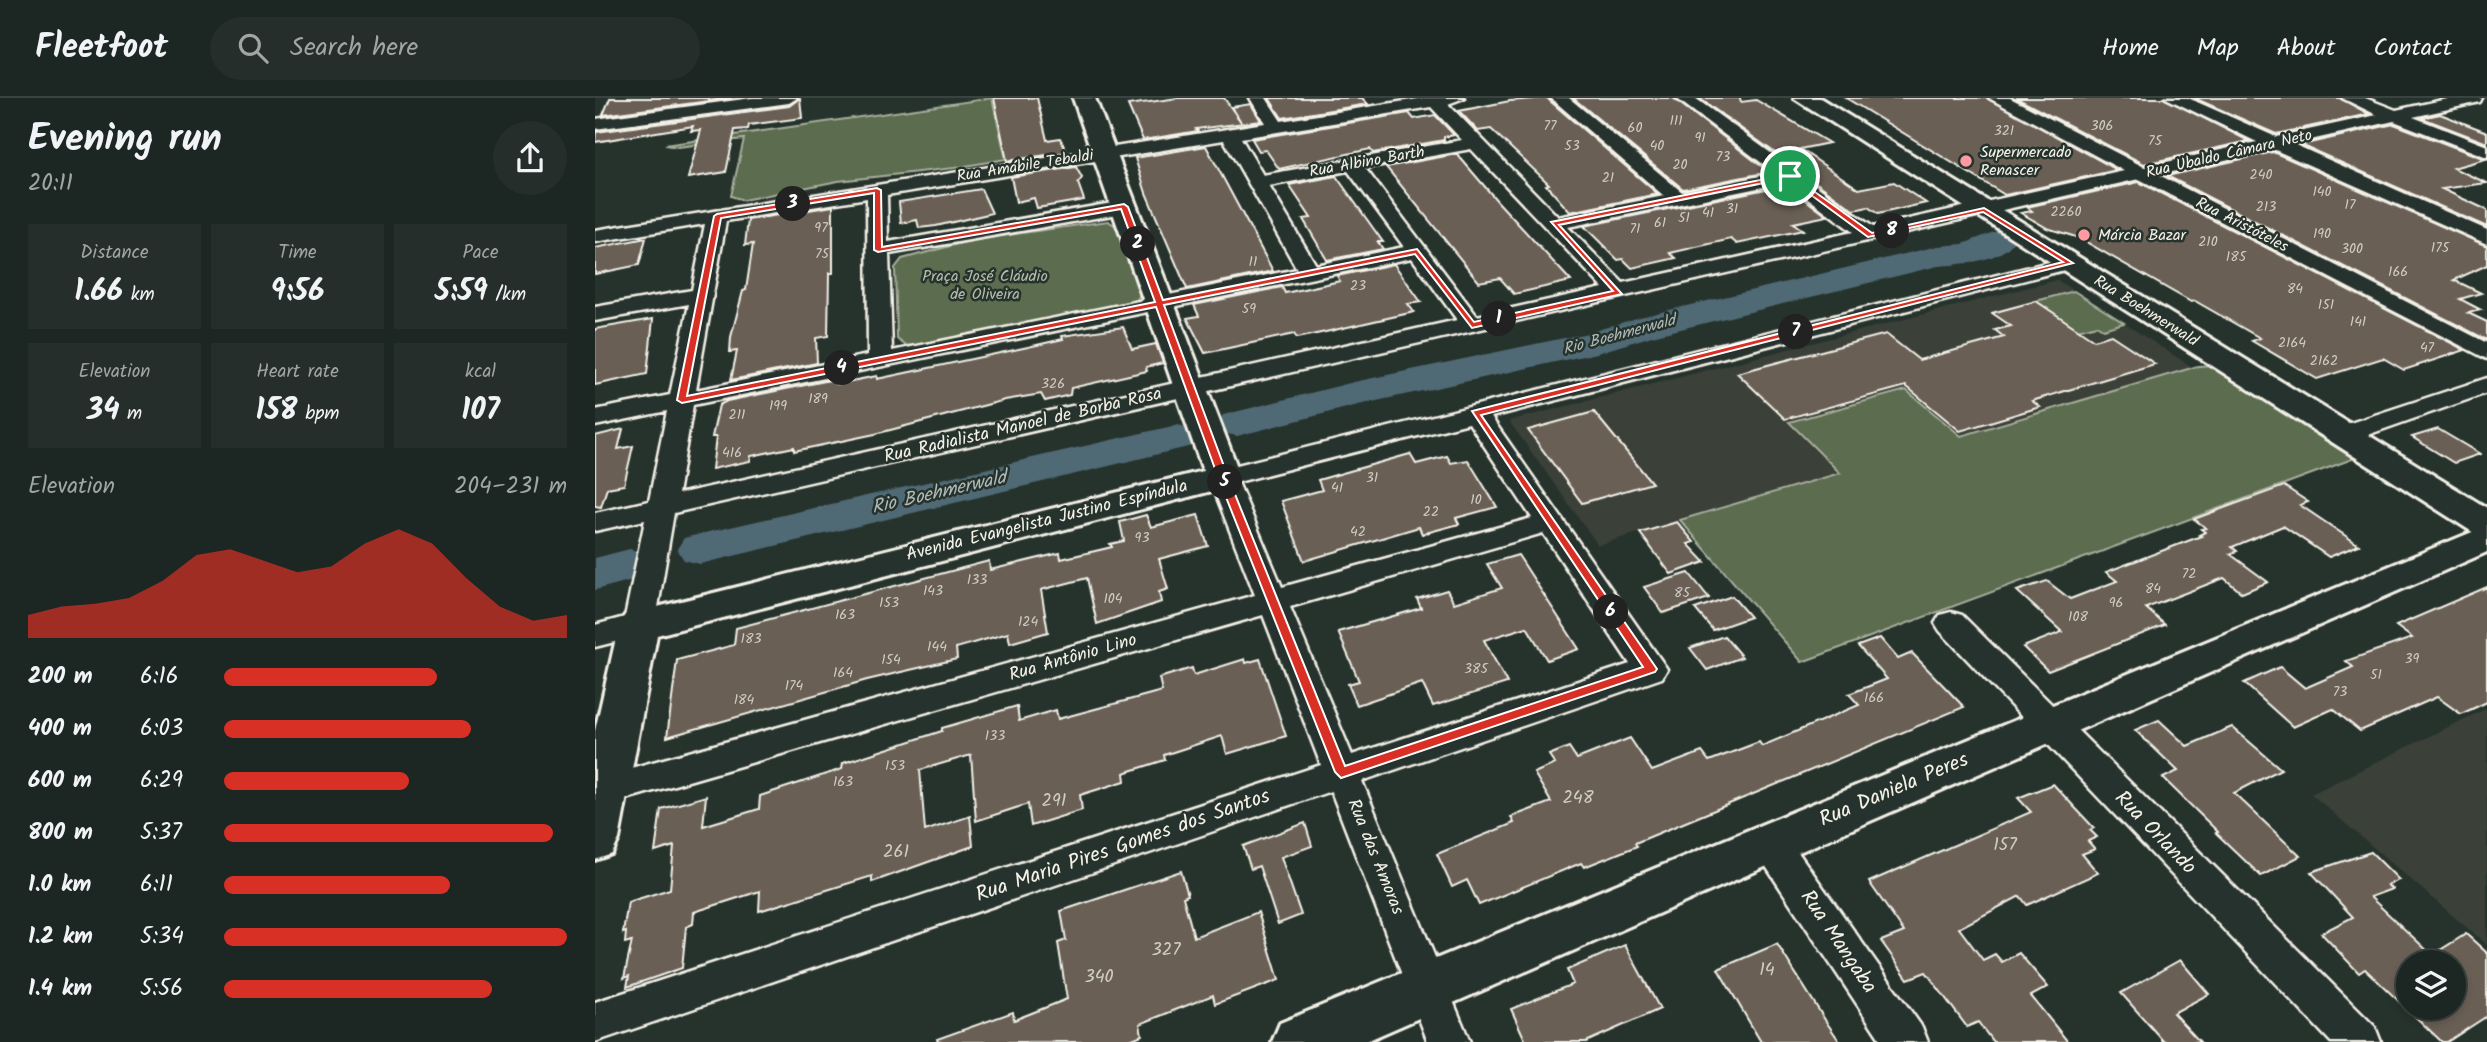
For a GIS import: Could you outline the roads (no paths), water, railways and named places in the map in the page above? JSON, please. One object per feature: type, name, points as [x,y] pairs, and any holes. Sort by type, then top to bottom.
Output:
[{"type":"street","points":[[595,124],[789,98]]},
{"type":"street","points":[[1084,98],[1223,477]]},
{"type":"street","points":[[1258,98],[1276,125]]},
{"type":"street","name":"Rua Amábile Tebaldi","points":[[595,236],[1434,99],[1456,98]]},
{"type":"street","points":[[1559,98],[1679,199]]},
{"type":"street","points":[[1684,98],[1871,236]]},
{"type":"street","name":"Rua Boehmerwald","points":[[1805,98],[2487,524]]},
{"type":"street","name":"Rua Aristóteles","points":[[1997,98],[2487,352]]},
{"type":"street","points":[[2174,98],[2487,238]]},
{"type":"street","points":[[2350,98],[2487,152]]},
{"type":"street","name":"Rua Ubaldo Câmara Neto","points":[[1984,210],[2474,98]]},
{"type":"street","points":[[1434,99],[1619,292]]},
{"type":"street","points":[[1229,133],[1310,273]]},
{"type":"street","name":"Rua Albino Barth","points":[[1258,182],[1475,143]]},
{"type":"street","points":[[1353,165],[1472,325]]},
{"type":"street","points":[[1554,224],[1790,176]]},
{"type":"street","points":[[877,190],[880,360]]},
{"type":"street","points":[[878,250],[1124,207]]},
{"type":"street","name":"Rua Radialista Manoel de Borba Rosa","points":[[595,522],[1984,210]]},
{"type":"street","points":[[595,839],[600,792],[639,625],[717,216]]},
{"type":"street","points":[[595,418],[1417,251]]},
{"type":"street","name":"Avenida Evangelista Justino Espíndula","points":[[595,636],[2069,263]]},
{"type":"street","points":[[595,314],[702,295]]},
{"type":"street","points":[[2344,434],[2487,385]]},
{"type":"street","points":[[1475,413],[1550,523]]},
{"type":"street","name":"Rua das Amoras","points":[[1223,477],[1449,1042]]},
{"type":"street","name":"Rua Antônio Lino","points":[[600,792],[1550,523]]},
{"type":"street","name":"Rua Maria Pires Gomes dos Santos","points":[[595,1023],[1651,669],[1550,523]]},
{"type":"street","name":"Rua Daniela Peres","points":[[1300,1042],[2487,537]]},
{"type":"street","name":"Rua Orlando","points":[[1951,623],[2360,1042]]},
{"type":"street","name":"Rua Mangaba","points":[[1770,842],[1907,1042]]},
{"type":"waterway","name":"Rio Boehmerwald","points":[[1237,424],[1354,394],[1597,342],[1640,328],[1938,256],[1969,253],[1999,240]]},
{"type":"waterway","name":"Rio Boehmerwald","points":[[700,549],[1177,437]]},
{"type":"waterway","name":"Rio Boehmerwald","points":[[595,574],[630,565]]},
{"type":"place","name":"Supermercado Renascer","points":[[1966,161]]},
{"type":"place","name":"Márcia Bazar","points":[[2084,235]]},
{"type":"park label","name":"Praça José Cláudio de Oliveira","points":[[985,285]]}]
